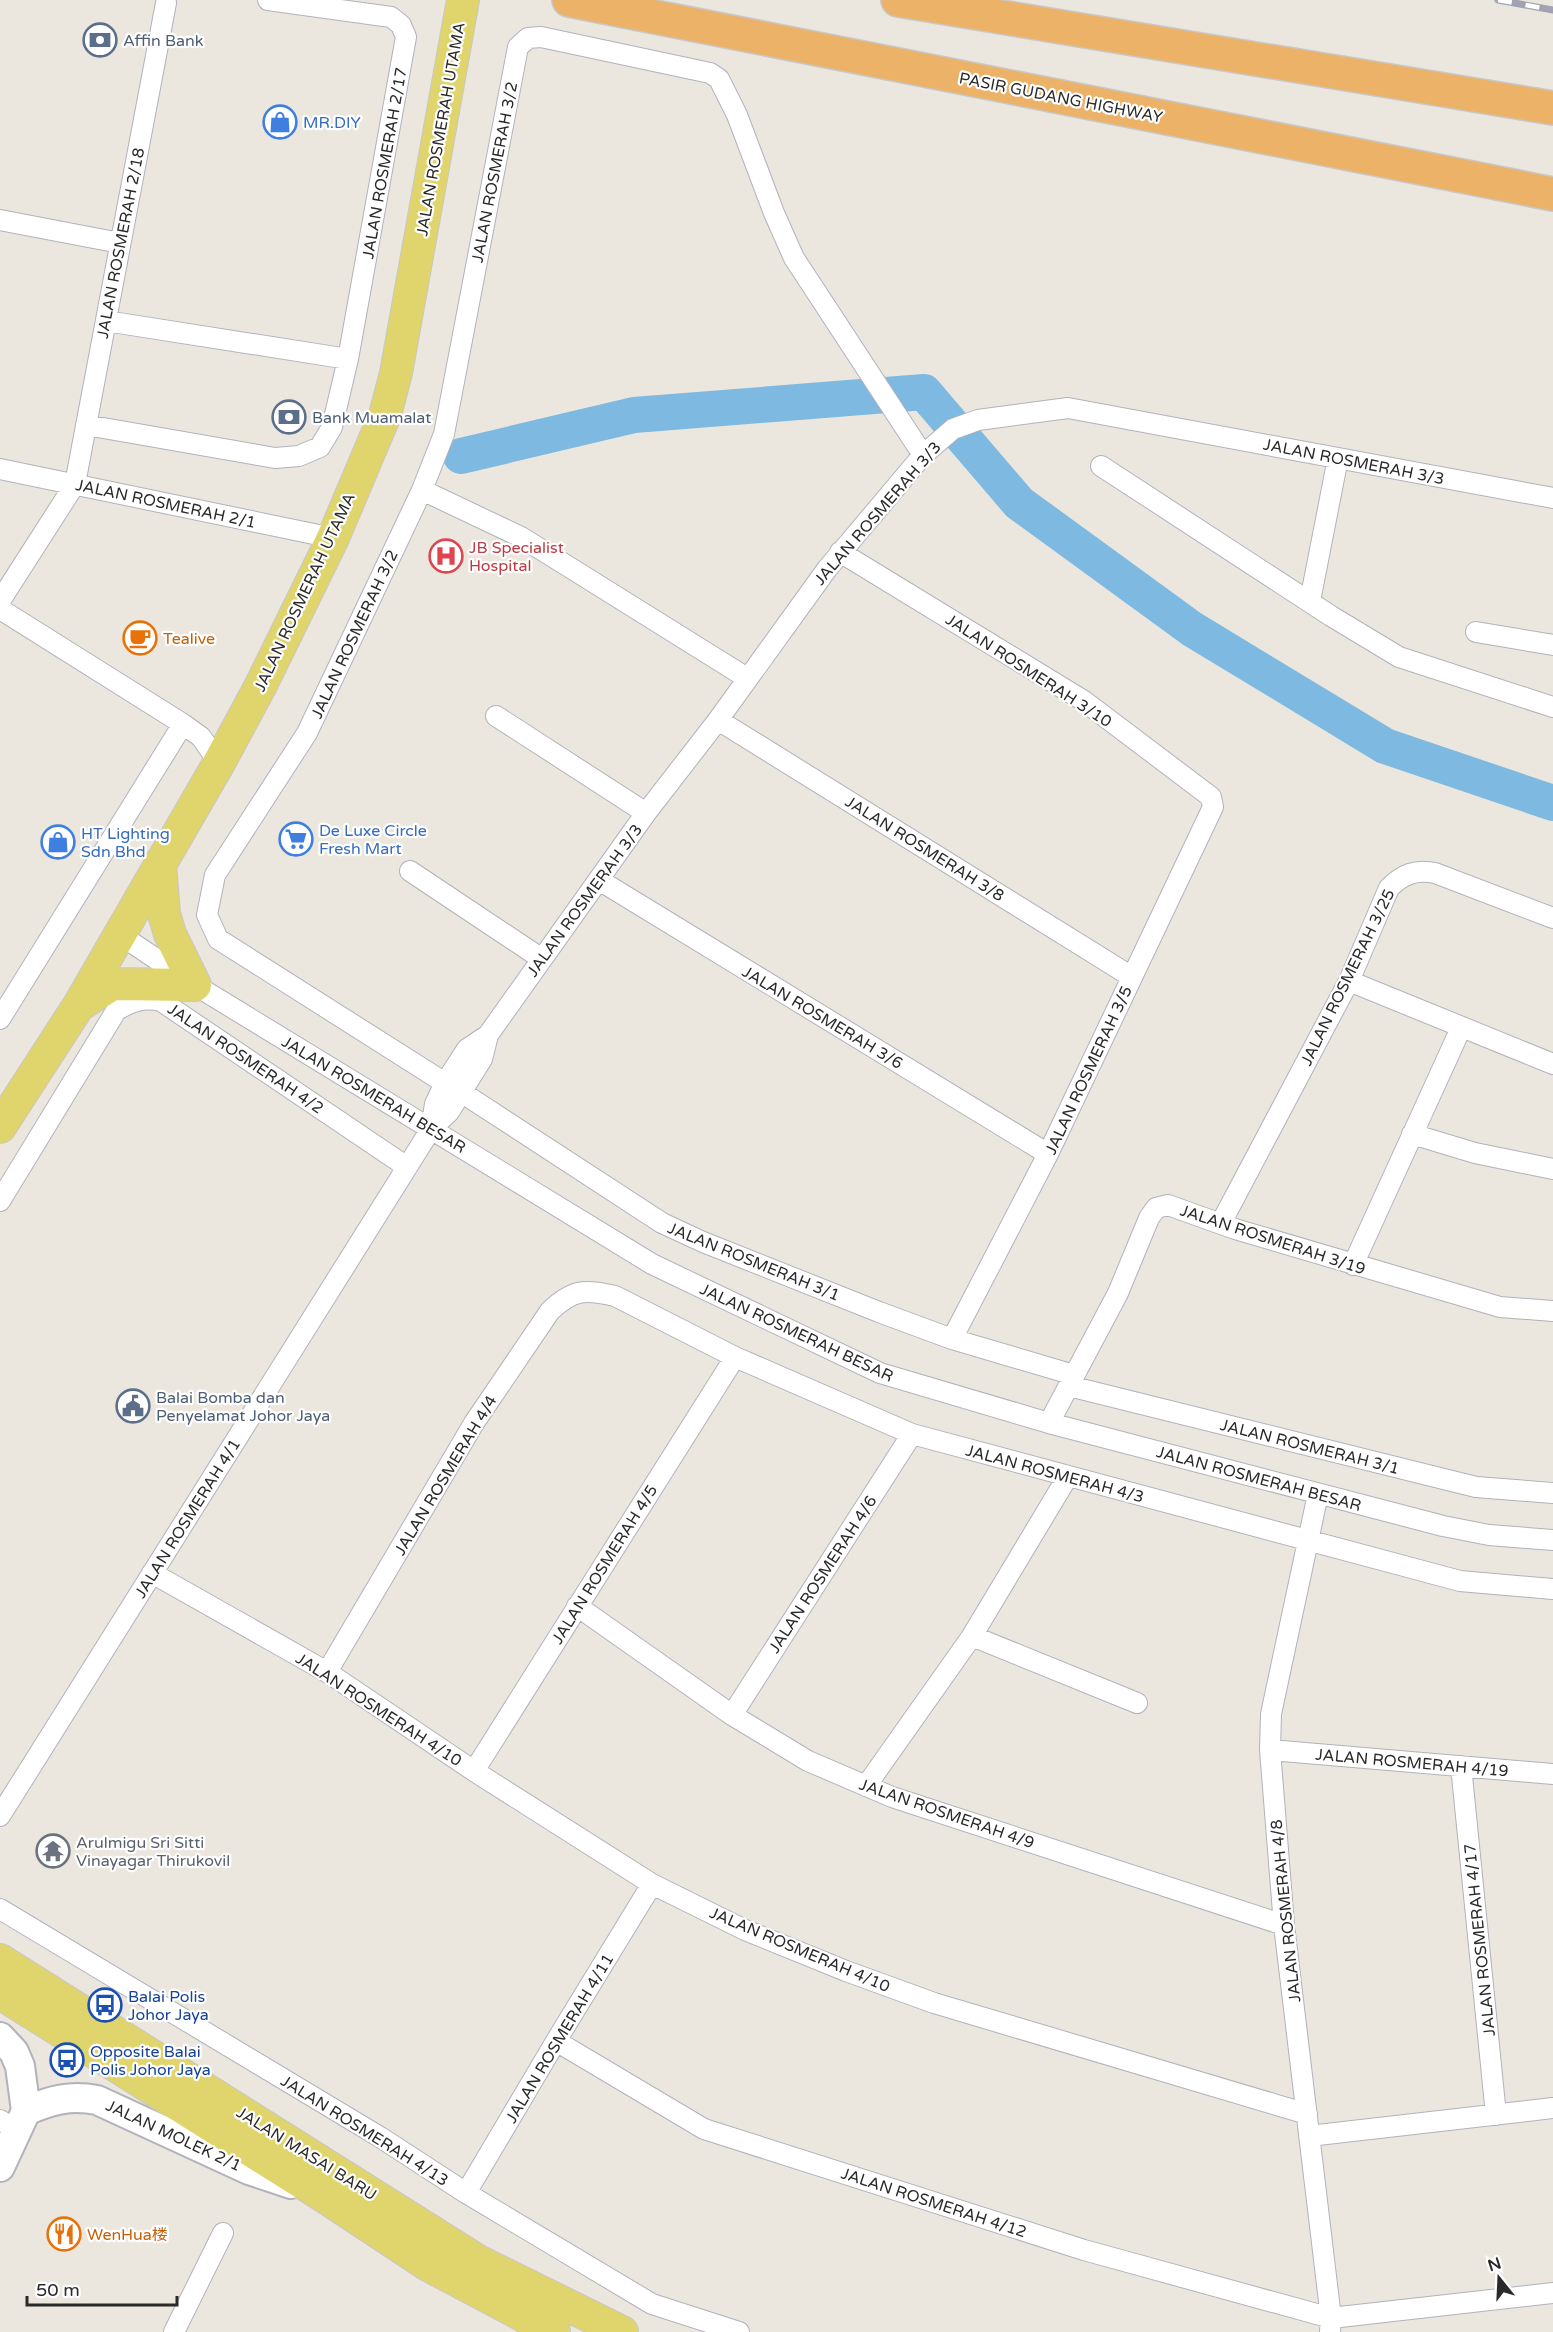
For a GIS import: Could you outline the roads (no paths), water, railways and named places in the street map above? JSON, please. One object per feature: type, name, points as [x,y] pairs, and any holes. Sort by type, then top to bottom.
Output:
[{"type":"highway","name":"PASIR GUDANG HIGHWAY","points":[[569,0],[1551,193]]},
{"type":"highway","points":[[898,0],[1553,108]]},
{"type":"main road","name":"JALAN ROSMERAH UTAMA","points":[[0,1127],[79,1005],[219,763],[261,685],[333,538],[385,415],[396,373],[463,0]]},
{"type":"main road","points":[[79,1005],[112,984],[195,985],[170,934],[164,914],[160,863]]},
{"type":"main road","name":"JALAN MASAI BARU","points":[[0,1960],[478,2261],[622,2332]]},
{"type":"main road","name":"JALAN MASAI BARU","points":[[0,1993],[322,2195],[428,2265],[554,2332]]},
{"type":"street","name":"JALAN ROSMERAH 2/17","points":[[86,425],[275,458],[299,456],[320,447],[328,434],[335,417],[348,359],[406,37],[401,25],[391,17],[268,0]]},
{"type":"street","name":"JALAN ROSMERAH 2/18","points":[[75,484],[162,1]]},
{"type":"street","name":"JALAN ROSMERAH 3/2","points":[[453,1087],[218,939],[207,915],[215,875],[306,733],[422,490],[444,434],[518,46],[528,38],[542,37],[710,73],[719,79],[737,115],[774,213],[794,258],[923,455]]},
{"type":"street","points":[[0,220],[120,243]]},
{"type":"street","points":[[106,321],[348,359]]},
{"type":"street","name":"JALAN ROSMERAH 3/3","points":[[431,1129],[435,1104],[453,1087],[467,1049],[488,1035],[646,813],[718,720],[840,552],[923,455],[953,429],[978,420],[1068,408],[1553,498]]},
{"type":"street","points":[[1310,601],[1338,458]]},
{"type":"street","points":[[1101,466],[1399,657],[1553,706]]},
{"type":"street","name":"JALAN ROSMERAH 2/1","points":[[0,469],[333,538]]},
{"type":"street","points":[[0,602],[75,484]]},
{"type":"street","points":[[422,490],[521,537],[747,678]]},
{"type":"street","name":"JALAN ROSMERAH 3/10","points":[[840,552],[1084,701],[1211,797]]},
{"type":"street","points":[[0,609],[183,724],[201,737],[219,763]]},
{"type":"street","points":[[1476,632],[1553,645]]},
{"type":"street","points":[[496,716],[646,813]]},
{"type":"street","name":"JALAN ROSMERAH 3/8","points":[[718,720],[1132,977]]},
{"type":"street","points":[[0,1019],[183,724]]},
{"type":"street","name":"JALAN ROSMERAH 3/5","points":[[952,1339],[1048,1154],[1213,807],[1211,797]]},
{"type":"street","points":[[410,871],[542,959]]},
{"type":"street","name":"JALAN ROSMERAH 3/25","points":[[1221,1222],[1348,981],[1389,888],[1398,878],[1422,871],[1435,873],[1553,918]]},
{"type":"street","name":"JALAN ROSMERAH 3/6","points":[[599,880],[1048,1154]]},
{"type":"street","name":"JALAN ROSMERAH BESAR","points":[[119,934],[195,985],[652,1264],[880,1373],[1049,1423],[1443,1526],[1489,1535],[1553,1540]]},
{"type":"street","points":[[1348,981],[1553,1064]]},
{"type":"street","name":"JALAN ROSMERAH 4/2","points":[[0,1201],[116,1011],[130,1002],[149,998],[161,1001],[407,1167]]},
{"type":"street","points":[[1353,1265],[1461,1028]]},
{"type":"street","name":"JALAN ROSMERAH 3/1","points":[[453,1087],[662,1223],[714,1247],[952,1339],[1072,1380],[1476,1487],[1553,1493]]},
{"type":"street","name":"JALAN ROSMERAH 4/1","points":[[0,1816],[431,1129]]},
{"type":"street","points":[[1412,1134],[1475,1153],[1553,1169]]},
{"type":"street","name":"JALAN ROSMERAH 3/19","points":[[1049,1423],[1118,1293],[1149,1218],[1156,1208],[1168,1205],[1221,1222],[1235,1229],[1500,1307],[1553,1311]]},
{"type":"street","name":"JALAN ROSMERAH 4/3","points":[[579,1291],[595,1291],[615,1296],[735,1357],[912,1434],[1460,1581],[1553,1589]]},
{"type":"street","name":"JALAN ROSMERAH 4/4","points":[[327,1672],[474,1423],[550,1311],[563,1299],[579,1291]]},
{"type":"street","name":"JALAN ROSMERAH 4/5","points":[[474,1771],[735,1357]]},
{"type":"street","name":"JALAN ROSMERAH 4/6","points":[[732,1714],[912,1434]]},
{"type":"street","points":[[866,1786],[972,1636],[1068,1476]]},
{"type":"street","name":"JALAN ROSMERAH 4/8","points":[[1318,1494],[1271,1714],[1270,1750],[1284,1924],[1331,2325]]},
{"type":"street","name":"JALAN ROSMERAH 4/10","points":[[153,1573],[327,1672],[474,1771],[652,1884],[745,1930],[846,1971],[934,2003],[1307,2114]]},
{"type":"street","name":"JALAN ROSMERAH 4/9","points":[[577,1606],[732,1714],[808,1761],[892,1797],[1284,1924]]},
{"type":"street","points":[[972,1636],[1137,1703]]},
{"type":"street","name":"JALAN ROSMERAH 4/19","points":[[1270,1750],[1553,1774]]},
{"type":"street","name":"JALAN ROSMERAH 4/17","points":[[1461,1766],[1496,2115]]},
{"type":"street","name":"JALAN ROSMERAH 4/11","points":[[466,2193],[652,1884]]},
{"type":"street","name":"JALAN ROSMERAH 4/13","points":[[0,1909],[380,2136],[466,2193],[652,2304],[739,2332]]},
{"type":"street","points":[[0,2037],[14,2052],[20,2066],[14,2120],[0,2167]]},
{"type":"street","name":"JALAN ROSMERAH 4/12","points":[[556,2041],[704,2129],[1084,2250],[1331,2325]]},
{"type":"street","name":"JALAN MOLEK 2/1","points":[[14,2120],[47,2102],[78,2097],[98,2100],[249,2170],[322,2195]]},
{"type":"street","points":[[1309,2136],[1553,2108]]},
{"type":"street","points":[[174,2332],[223,2233]]},
{"type":"street","points":[[1331,2325],[1553,2293]]},
{"type":"waterway","points":[[461,456],[634,415],[924,392],[1019,503],[1192,629],[1385,746],[1553,803]]},
{"type":"railway","points":[[1498,0],[1553,10]]},
{"type":"place","name":"Affin Bank","points":[[100,40]]},
{"type":"place","name":"MR.DIY","points":[[280,122]]},
{"type":"place","name":"Bank Muamalat","points":[[289,417]]},
{"type":"place","name":"JB Specialist Hospital","points":[[446,556]]},
{"type":"place","name":"Tealive","points":[[140,638]]},
{"type":"place","name":"De Luxe Circle Fresh Mart","points":[[296,839]]},
{"type":"place","name":"HT Lighting Sdn Bhd","points":[[58,842]]},
{"type":"place","name":"Balai Bomba dan Penyelamat Johor Jaya","points":[[133,1406]]},
{"type":"place","name":"Arulmigu Sri Sitti Vinayagar Thirukovil","points":[[53,1851]]},
{"type":"place","name":"Balai Polis Johor Jaya","points":[[105,2005]]},
{"type":"place","name":"Opposite Balai Polis Johor Jaya","points":[[67,2060]]},
{"type":"place","name":"WenHua楼","points":[[64,2234]]}]
